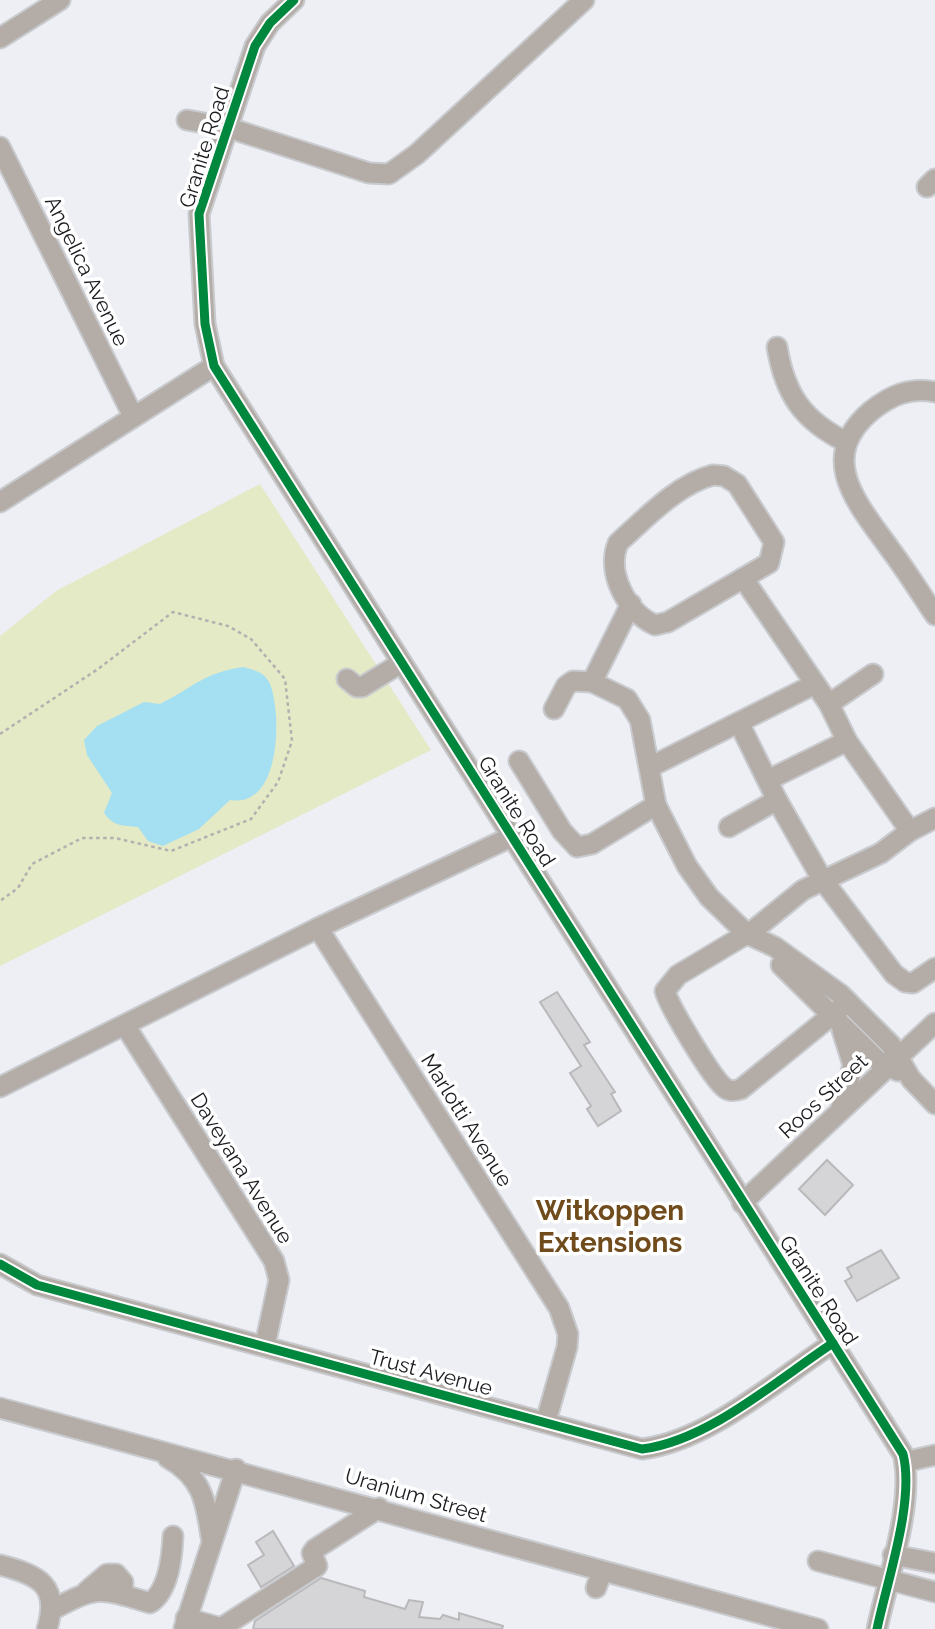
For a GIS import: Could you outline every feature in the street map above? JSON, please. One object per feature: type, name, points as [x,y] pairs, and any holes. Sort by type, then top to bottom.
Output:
[{"type":"street","points":[[0,38],[60,0]]},
{"type":"street","name":"Granite Road","points":[[294,0],[262,33],[226,127],[202,201],[198,233],[205,324],[214,366],[903,1454],[906,1497],[877,1629]]},
{"type":"street","points":[[187,120],[226,127],[369,173],[389,174],[417,154],[584,0]]},
{"type":"street","name":"Angelica Avenue","points":[[0,147],[133,416]]},
{"type":"street","points":[[777,347],[782,374],[797,405],[829,433],[846,442]]},
{"type":"street","points":[[0,502],[214,366]]},
{"type":"street","points":[[935,392],[913,390],[888,398],[858,424],[846,442],[844,467],[854,498],[935,615]]},
{"type":"street","points":[[724,476],[737,484],[774,542],[769,563],[662,625],[648,622],[631,604],[612,565],[618,543],[676,494],[702,478],[724,476]]},
{"type":"street","points":[[743,578],[829,704],[847,741],[910,831]]},
{"type":"street","points":[[593,682],[631,604]]},
{"type":"street","points":[[347,679],[357,687],[362,687],[401,663]]},
{"type":"street","points":[[829,704],[873,674]]},
{"type":"street","points":[[554,709],[569,683],[593,682],[620,692],[634,707],[650,767],[656,805],[687,866],[709,897],[755,938],[877,1060],[894,1062]]},
{"type":"street","points":[[650,767],[815,684]]},
{"type":"street","points":[[739,723],[777,800],[822,879],[894,974],[905,982],[913,983],[935,968]]},
{"type":"street","points":[[768,780],[847,741]]},
{"type":"street","points":[[519,761],[562,831],[577,847],[592,844],[656,805]]},
{"type":"street","points":[[729,827],[777,800]]},
{"type":"street","points":[[848,1002],[835,1020],[741,1089],[728,1090],[720,1084],[665,991],[666,986],[678,975],[755,938],[822,879],[881,853],[910,831],[935,818]]},
{"type":"street","points":[[0,1087],[126,1027],[318,928],[513,836]]},
{"type":"street","name":"Marlotti Avenue","points":[[318,928],[559,1308],[568,1334],[567,1347],[545,1421]]},
{"type":"street","points":[[755,938],[775,947],[848,1002],[891,1045],[894,1062],[935,1104]]},
{"type":"street","points":[[835,1020],[853,1065],[839,1112]]},
{"type":"street","name":"Roos Street","points":[[742,1203],[935,1023]]},
{"type":"street","name":"Daveyana Avenue","points":[[126,1027],[274,1261],[279,1280],[265,1345]]},
{"type":"street","name":"Trust Avenue","points":[[0,1264],[37,1285],[545,1421],[642,1450],[672,1445],[716,1421],[833,1343]]},
{"type":"street","name":"Uranium Street","points":[[0,1408],[157,1452],[236,1469],[379,1508],[599,1579],[818,1629]]},
{"type":"street","points":[[157,1452],[180,1465],[202,1489],[212,1542]]},
{"type":"street","points":[[905,1462],[935,1455]]},
{"type":"street","points":[[236,1469],[185,1624],[221,1629],[317,1566],[313,1559],[315,1549],[379,1508]]},
{"type":"street","points":[[52,1610],[87,1591],[107,1574],[116,1574],[123,1582],[123,1595],[150,1603],[159,1597],[172,1560],[173,1536]]},
{"type":"street","points":[[893,1555],[935,1563]]},
{"type":"street","points":[[818,1562],[935,1592]]},
{"type":"street","points":[[0,1565],[34,1575],[41,1581],[51,1600],[52,1610],[47,1629]]},
{"type":"path","points":[[0,734],[98,669],[173,612],[228,626],[251,639],[285,679],[292,741],[278,782],[251,819],[171,851],[115,838],[82,838],[33,864],[18,888],[0,901]]},
{"type":"green space","points":[[260,484],[431,750],[0,966],[0,636],[56,591]]},
{"type":"water","points":[[243,667],[265,677],[274,698],[274,757],[259,790],[247,799],[230,800],[199,829],[163,846],[148,841],[138,827],[111,821],[104,813],[112,793],[87,755],[84,740],[97,726],[144,702],[160,704],[208,677]]},
{"type":"building","points":[[557,992],[590,1042],[584,1045],[615,1092],[611,1094],[621,1111],[598,1126],[587,1109],[591,1106],[570,1073],[581,1066],[540,1002]]},
{"type":"building","points":[[827,1160],[853,1185],[825,1215],[799,1189]]},
{"type":"building","points":[[881,1250],[899,1278],[857,1301],[845,1281],[852,1277],[847,1268]]},
{"type":"building","points":[[273,1531],[294,1566],[261,1587],[248,1565],[264,1555],[256,1542]]},
{"type":"building","points":[[321,1578],[365,1591],[364,1597],[405,1609],[409,1600],[423,1602],[419,1617],[440,1619],[443,1615],[459,1620],[459,1613],[503,1626],[502,1629],[253,1629],[255,1621]]},
{"type":"cycle path","points":[[294,0],[270,23],[255,46],[199,214],[205,324],[214,366],[903,1454],[906,1473],[903,1517],[877,1629]]},
{"type":"cycle path","points":[[0,1264],[37,1285],[642,1449],[667,1444],[717,1422],[833,1343]]},
{"type":"district","name":"Witkoppen Extensions","points":[[610,1226]]}]
